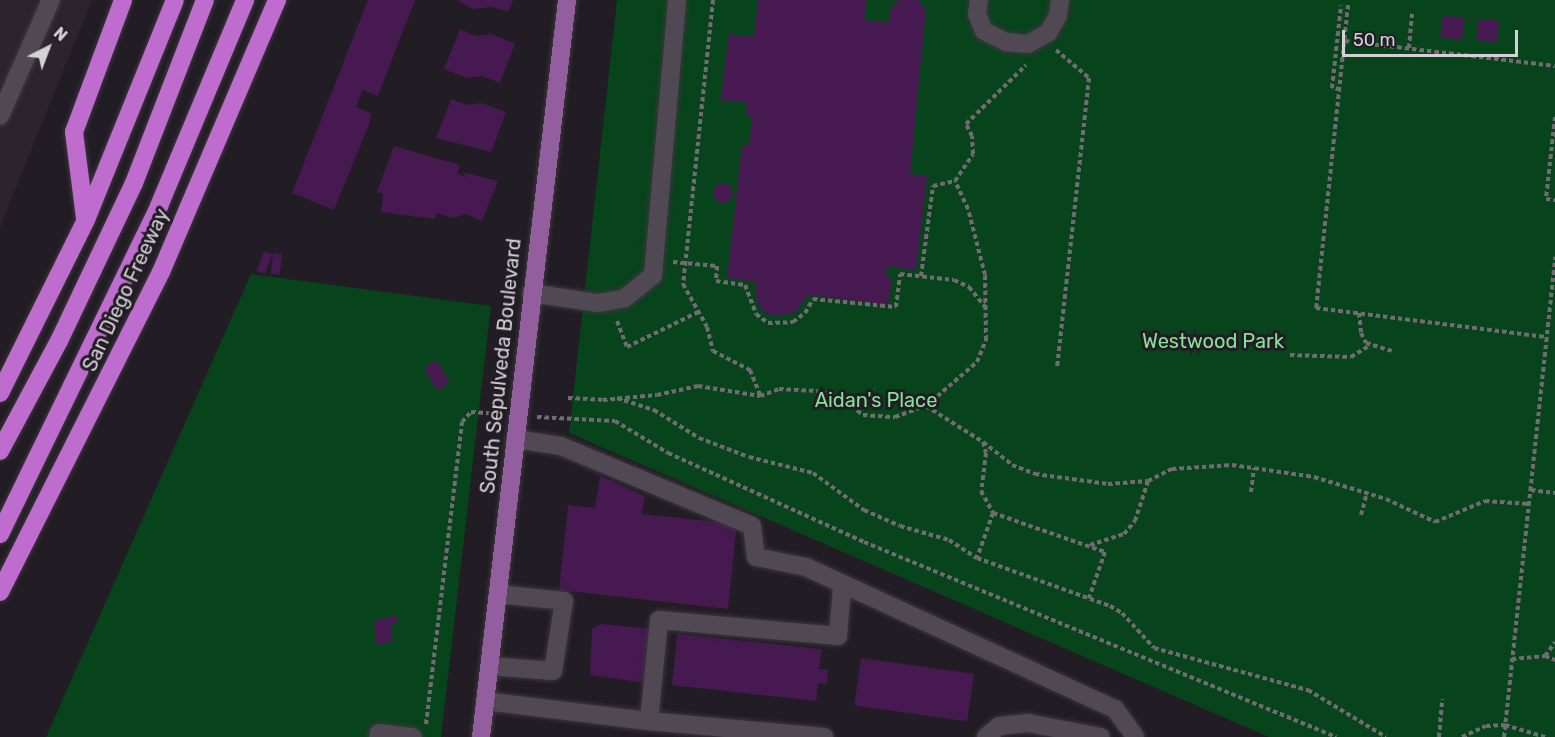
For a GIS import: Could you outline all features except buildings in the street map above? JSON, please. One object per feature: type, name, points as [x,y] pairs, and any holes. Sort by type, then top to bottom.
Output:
[{"type":"highway","points":[[86,220],[74,132],[123,0]]},
{"type":"highway","points":[[0,393],[86,220],[175,0]]},
{"type":"highway","points":[[0,451],[59,341],[134,183],[205,0]]},
{"type":"highway","points":[[0,534],[159,206],[245,0]]},
{"type":"highway","name":"San Diego Freeway","points":[[0,592],[161,272],[276,0]]},
{"type":"main road","name":"South Sepulveda Boulevard","points":[[481,737],[567,0]]},
{"type":"street","points":[[0,116],[51,0]]},
{"type":"street","points":[[531,293],[598,303],[625,298],[653,274],[676,0]]},
{"type":"street","points":[[979,0],[977,14],[984,31],[1006,42],[1028,44],[1048,33],[1058,16],[1060,0]]},
{"type":"street","points":[[515,439],[561,446],[752,526],[756,557],[806,567],[842,586],[1115,708],[1135,737]]},
{"type":"street","points":[[649,721],[659,620],[838,636],[842,586]]},
{"type":"street","points":[[489,666],[553,671],[564,601],[498,594]]},
{"type":"street","points":[[485,701],[649,721],[824,737]]},
{"type":"street","points":[[986,737],[999,726],[1028,723],[1101,737]]},
{"type":"street","points":[[378,737],[379,733],[413,737]]},
{"type":"path","points":[[713,0],[683,263],[683,284],[707,327],[713,351],[750,370],[760,396]]},
{"type":"path","points":[[1340,89],[1332,88],[1341,5]]},
{"type":"path","points":[[1348,6],[1316,308],[1547,337]]},
{"type":"path","points":[[1408,48],[1412,13]]},
{"type":"path","points":[[1345,40],[1555,66]]},
{"type":"path","points":[[1055,50],[1089,78],[1057,366]]},
{"type":"path","points":[[921,276],[933,186],[955,182],[973,154],[972,136],[966,124],[1026,65]]},
{"type":"path","points":[[1555,117],[1546,199],[1555,200]]},
{"type":"path","points":[[568,398],[657,395],[678,387],[698,386],[760,396],[779,389],[816,391],[840,396],[863,415],[895,417],[926,406],[977,362],[986,340],[988,309],[977,240],[955,182]]},
{"type":"path","points":[[1504,737],[1555,257]]},
{"type":"path","points":[[654,260],[717,266],[716,281],[745,285],[756,314],[768,323],[780,325],[799,318],[813,300],[896,307],[900,274],[954,280],[969,287],[988,309]]},
{"type":"path","points":[[607,320],[616,318],[627,347],[699,312]]},
{"type":"path","points":[[1359,313],[1361,333],[1370,345],[1392,351]]},
{"type":"path","points":[[1290,355],[1343,358],[1363,352],[1370,345]]},
{"type":"path","points":[[617,398],[654,410],[699,438],[749,456],[813,473],[864,510],[900,526],[949,540],[977,558],[1089,598],[1122,613],[1154,648],[1308,690],[1386,737]]},
{"type":"path","points":[[926,406],[983,442],[1012,465],[1035,474],[1108,484],[1148,481],[1173,469],[1232,465],[1314,477],[1366,493],[1434,522],[1485,501],[1529,504]]},
{"type":"path","points":[[424,737],[462,422],[471,412],[489,413]]},
{"type":"path","points":[[557,418],[615,421],[668,453],[864,542],[1336,737]]},
{"type":"path","points":[[983,442],[986,453],[981,490],[993,513],[1105,552],[1089,598]]},
{"type":"path","points":[[1251,492],[1254,468]]},
{"type":"path","points":[[1089,545],[1124,534],[1135,521],[1148,481]]},
{"type":"path","points":[[1531,490],[1555,493]]},
{"type":"path","points":[[1361,515],[1366,493]]},
{"type":"path","points":[[977,558],[993,513]]},
{"type":"path","points":[[1545,656],[1555,642]]},
{"type":"path","points":[[1512,659],[1545,656],[1555,660]]},
{"type":"path","points":[[1439,737],[1442,699]]},
{"type":"path","points":[[1462,737],[1486,726],[1505,725],[1545,737]]},
{"type":"shaded area","points":[[0,0],[92,0],[0,227]]},
{"type":"green space","name":"Westwood Park","points":[[617,0],[1555,0],[1555,737],[1269,737],[569,433]]},
{"type":"green space","points":[[251,274],[491,306],[441,737],[46,737]]},
{"type":"park label","name":"Aidan's Place","points":[[876,400]]}]
